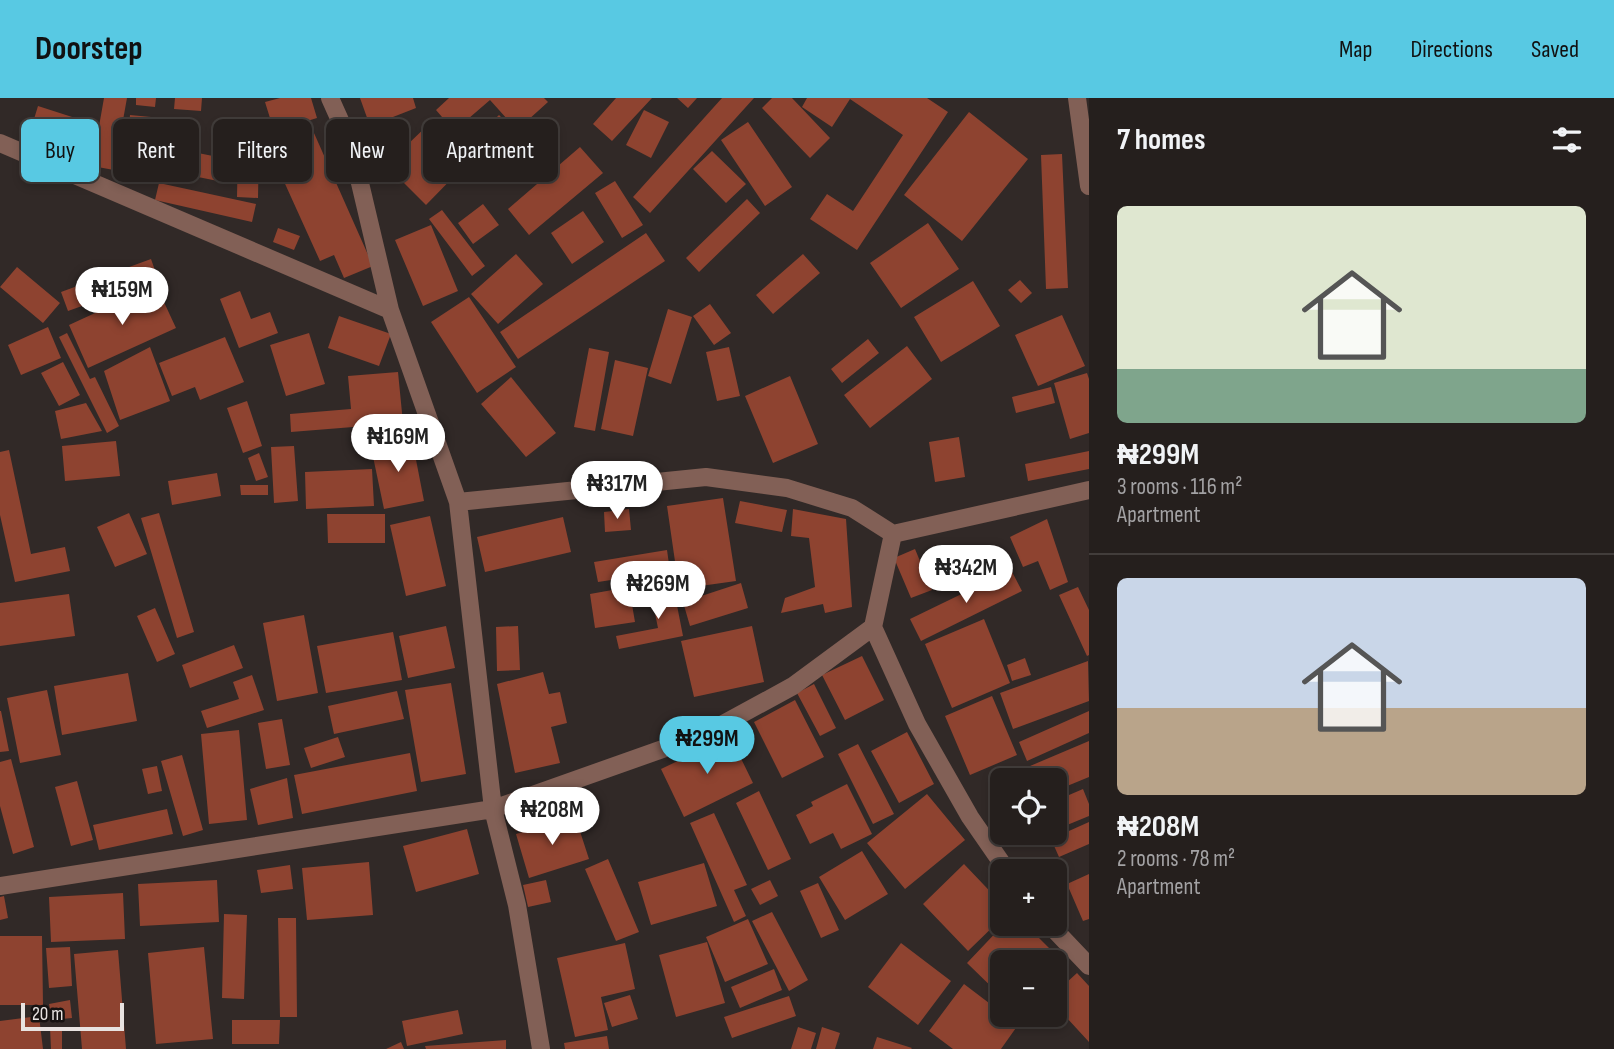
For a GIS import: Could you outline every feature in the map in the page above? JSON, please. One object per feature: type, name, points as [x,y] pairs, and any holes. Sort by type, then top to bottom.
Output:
[{"type":"street","points":[[330,98],[351,145],[390,310],[458,502],[493,809],[517,905],[541,1049]]},
{"type":"street","points":[[1077,98],[1089,186]]},
{"type":"street","points":[[0,143],[390,310]]},
{"type":"street","points":[[458,502],[706,477],[787,488],[852,508],[893,534],[1089,490]]},
{"type":"street","points":[[893,534],[873,627],[917,724],[970,817],[1000,859]]},
{"type":"street","points":[[0,886],[493,809],[705,734],[793,686],[873,627]]},
{"type":"street","points":[[1060,936],[1089,966]]},
{"type":"building","points":[[104,98],[127,98],[123,119],[113,119],[113,170],[99,167],[99,126]]},
{"type":"building","points":[[136,98],[156,98],[155,107],[136,105]]},
{"type":"building","points":[[175,98],[202,98],[201,111],[174,109]]},
{"type":"building","points":[[280,98],[311,98],[317,118],[270,119],[265,102]]},
{"type":"building","points":[[360,98],[413,98],[416,108],[388,119],[368,119]]},
{"type":"building","points":[[449,98],[544,98],[548,102],[529,119],[507,119],[490,100],[468,119],[444,119],[436,110]]},
{"type":"building","points":[[616,98],[652,98],[612,141],[593,124]]},
{"type":"building","points":[[677,98],[697,98],[688,108]]},
{"type":"building","points":[[722,98],[754,98],[650,213],[633,197]]},
{"type":"building","points":[[772,98],[792,98],[830,138],[810,158],[762,108]]},
{"type":"building","points":[[807,98],[927,98],[948,112],[857,250],[810,219],[827,194],[853,211],[903,135],[850,99],[832,127],[802,107]]},
{"type":"building","points":[[38,106],[78,119],[34,119]]},
{"type":"building","points":[[644,110],[669,122],[651,158],[626,145]]},
{"type":"building","points":[[969,112],[1028,159],[962,241],[904,195]]},
{"type":"building","points":[[130,115],[151,117],[151,119],[130,119]]},
{"type":"building","points":[[748,122],[792,187],[765,206],[721,140]]},
{"type":"building","points":[[312,129],[326,160],[326,182],[336,182],[373,266],[344,278],[334,255],[320,261],[284,182],[312,182]]},
{"type":"building","points":[[423,130],[423,182],[448,182],[426,205],[403,182],[409,182],[409,143]]},
{"type":"building","points":[[580,147],[603,173],[529,235],[508,209],[539,182],[558,182],[558,166]]},
{"type":"building","points":[[712,151],[746,184],[726,203],[693,169]]},
{"type":"building","points":[[199,153],[213,156],[213,180],[199,177]]},
{"type":"building","points":[[1062,154],[1068,288],[1046,289],[1041,155]]},
{"type":"building","points":[[615,181],[643,225],[622,238],[595,193]]},
{"type":"building","points":[[237,182],[258,182],[258,198],[237,197]]},
{"type":"building","points":[[159,183],[256,204],[252,222],[155,200]]},
{"type":"building","points":[[747,199],[760,213],[699,272],[686,258]]},
{"type":"building","points":[[483,204],[499,225],[473,244],[458,223]]},
{"type":"building","points":[[442,210],[485,266],[472,276],[429,219]]},
{"type":"building","points":[[583,211],[604,242],[572,264],[551,233]]},
{"type":"building","points":[[928,223],[959,269],[901,308],[870,263]]},
{"type":"building","points":[[431,225],[458,291],[423,306],[395,240]]},
{"type":"building","points":[[278,228],[300,236],[294,250],[273,242]]},
{"type":"building","points":[[646,233],[665,261],[518,359],[500,332]]},
{"type":"building","points":[[516,254],[543,284],[498,324],[471,294]]},
{"type":"building","points":[[803,254],[820,273],[773,314],[756,295]]},
{"type":"building","points":[[151,259],[158,279],[68,311],[61,292]]},
{"type":"building","points":[[17,267],[60,303],[43,323],[0,287]]},
{"type":"building","points":[[1020,280],[1032,293],[1021,303],[1008,290]]},
{"type":"building","points":[[973,281],[1000,326],[941,362],[914,317]]},
{"type":"building","points":[[156,285],[176,328],[88,368],[69,325]]},
{"type":"building","points":[[240,291],[251,319],[270,312],[278,333],[239,348],[220,299]]},
{"type":"building","points":[[469,297],[516,367],[477,393],[431,322]]},
{"type":"building","points":[[710,304],[731,333],[714,345],[693,316]]},
{"type":"building","points":[[668,309],[692,317],[671,384],[648,376]]},
{"type":"building","points":[[1062,315],[1085,366],[1038,386],[1015,335]]},
{"type":"building","points":[[339,316],[391,334],[379,366],[328,348]]},
{"type":"building","points":[[48,327],[61,358],[21,375],[8,345]]},
{"type":"building","points":[[67,333],[90,379],[95,377],[119,426],[107,433],[59,337]]},
{"type":"building","points":[[309,333],[325,384],[286,396],[270,345]]},
{"type":"building","points":[[225,337],[244,382],[200,400],[195,387],[172,396],[159,363]]},
{"type":"building","points":[[868,339],[879,353],[842,383],[831,369]]},
{"type":"building","points":[[907,346],[932,379],[870,428],[844,395]]},
{"type":"building","points":[[150,347],[170,401],[120,420],[104,371]]},
{"type":"building","points":[[729,347],[740,396],[717,401],[706,352]]},
{"type":"building","points":[[589,348],[609,352],[595,431],[574,427]]},
{"type":"building","points":[[615,360],[648,368],[633,436],[601,429]]},
{"type":"building","points":[[63,362],[80,395],[59,406],[41,373]]},
{"type":"building","points":[[398,372],[403,423],[291,432],[290,414],[351,409],[348,376]]},
{"type":"building","points":[[1087,373],[1089,433],[1070,439],[1054,383]]},
{"type":"building","points":[[790,376],[818,444],[773,463],[745,396]]},
{"type":"building","points":[[511,377],[556,433],[526,457],[481,404]]},
{"type":"building","points":[[1051,387],[1055,403],[1016,413],[1012,397]]},
{"type":"building","points":[[247,401],[262,446],[243,453],[227,408]]},
{"type":"building","points":[[86,403],[102,431],[61,439],[55,411]]},
{"type":"building","points":[[959,437],[965,477],[935,482],[929,442]]},
{"type":"building","points":[[412,439],[424,501],[384,509],[371,447]]},
{"type":"building","points":[[116,441],[120,476],[65,481],[62,446]]},
{"type":"building","points":[[294,446],[298,501],[274,503],[271,447]]},
{"type":"building","points":[[9,450],[31,554],[65,547],[70,571],[15,582],[0,515],[0,452]]},
{"type":"building","points":[[1089,451],[1089,469],[1028,481],[1025,464]]},
{"type":"building","points":[[259,453],[268,477],[256,481],[248,458]]},
{"type":"building","points":[[372,469],[374,506],[306,509],[305,472]]},
{"type":"building","points":[[217,473],[221,496],[172,505],[168,481]]},
{"type":"building","points":[[240,485],[268,485],[268,495],[241,495]]},
{"type":"building","points":[[723,498],[736,581],[679,589],[667,506]]},
{"type":"building","points":[[740,501],[787,510],[782,532],[735,523]]},
{"type":"building","points":[[629,509],[631,530],[605,532],[604,512]]},
{"type":"building","points":[[793,509],[846,519],[852,607],[825,613],[823,604],[781,613],[785,598],[815,587],[809,538],[791,536]]},
{"type":"building","points":[[129,513],[147,554],[115,567],[97,527]]},
{"type":"building","points":[[159,513],[194,632],[177,638],[141,518]]},
{"type":"building","points":[[327,514],[385,514],[385,543],[328,543]]},
{"type":"building","points":[[430,516],[446,586],[406,596],[390,525]]},
{"type":"building","points":[[563,517],[571,552],[485,572],[477,537]]},
{"type":"building","points":[[1047,519],[1068,582],[1050,590],[1038,561],[1023,567],[1010,537]]},
{"type":"building","points":[[915,549],[932,590],[911,598],[894,558]]},
{"type":"building","points":[[667,550],[670,571],[598,582],[594,562]]},
{"type":"building","points":[[1011,570],[1022,591],[921,641],[910,619]]},
{"type":"building","points":[[741,583],[748,608],[690,626],[683,602]]},
{"type":"building","points":[[673,585],[683,636],[619,649],[616,636],[658,628],[650,589]]},
{"type":"building","points":[[629,587],[635,622],[595,628],[590,594]]},
{"type":"building","points":[[1078,587],[1089,610],[1087,656],[1059,595]]},
{"type":"building","points":[[69,594],[75,636],[0,646],[0,603]]},
{"type":"building","points":[[155,608],[175,654],[157,662],[137,616]]},
{"type":"building","points":[[304,615],[318,693],[277,701],[263,623]]},
{"type":"building","points":[[984,619],[1010,683],[952,708],[925,644]]},
{"type":"building","points":[[446,626],[455,668],[408,678],[399,636]]},
{"type":"building","points":[[518,626],[520,670],[497,671],[496,627]]},
{"type":"building","points":[[752,626],[764,682],[694,697],[681,641]]},
{"type":"building","points":[[393,632],[402,680],[326,693],[317,646]]},
{"type":"building","points":[[234,645],[243,668],[190,688],[182,665]]},
{"type":"building","points":[[862,656],[884,700],[845,720],[822,675]]},
{"type":"building","points":[[1025,658],[1031,675],[1012,681],[1007,665]]},
{"type":"building","points":[[1088,661],[1089,701],[1013,729],[1000,693]]},
{"type":"building","points":[[543,672],[549,694],[560,692],[567,723],[551,727],[560,763],[515,773],[497,684]]},
{"type":"building","points":[[128,673],[137,721],[62,735],[54,686]]},
{"type":"building","points":[[252,675],[264,710],[207,728],[201,711],[239,699],[233,682]]},
{"type":"building","points":[[451,683],[466,774],[421,782],[405,690]]},
{"type":"building","points":[[814,684],[836,728],[820,736],[797,693]]},
{"type":"building","points":[[47,690],[61,755],[20,763],[7,698]]},
{"type":"building","points":[[397,691],[404,719],[334,734],[328,706]]},
{"type":"building","points":[[992,696],[1017,755],[970,775],[945,716]]},
{"type":"building","points":[[795,700],[824,757],[782,778],[754,722]]},
{"type":"building","points":[[0,711],[9,751],[0,752]]},
{"type":"building","points":[[1089,711],[1089,733],[1027,761],[1019,742]]},
{"type":"building","points":[[282,719],[290,765],[266,769],[258,723]]},
{"type":"building","points":[[239,730],[247,820],[209,824],[201,734]]},
{"type":"building","points":[[907,732],[934,784],[899,803],[871,751]]},
{"type":"building","points":[[730,736],[753,783],[684,817],[661,769]]},
{"type":"building","points":[[338,737],[345,757],[311,768],[304,748]]},
{"type":"building","points":[[1089,741],[1089,777],[1067,786],[1067,768],[1025,768]]},
{"type":"building","points":[[858,744],[894,814],[873,824],[838,754]]},
{"type":"building","points":[[410,753],[417,791],[302,814],[294,775]]},
{"type":"building","points":[[182,755],[203,830],[183,836],[161,761]]},
{"type":"building","points":[[11,759],[34,847],[13,854],[0,806],[0,762]]},
{"type":"building","points":[[157,766],[162,791],[148,794],[142,769]]},
{"type":"building","points":[[287,778],[293,818],[258,825],[250,789]]},
{"type":"building","points":[[77,781],[93,840],[71,846],[55,787]]},
{"type":"building","points":[[847,784],[872,834],[841,849],[833,833],[810,844],[796,815],[813,806],[811,802]]},
{"type":"building","points":[[1083,789],[1089,804],[1089,816],[1067,825],[1067,796]]},
{"type":"building","points":[[759,791],[791,859],[768,870],[736,803]]},
{"type":"building","points":[[927,794],[965,840],[905,889],[867,843]]},
{"type":"building","points":[[167,809],[173,834],[99,850],[93,825]]},
{"type":"building","points":[[531,812],[536,821],[516,831],[512,823]]},
{"type":"building","points":[[714,813],[747,885],[734,890],[746,916],[734,922],[690,823]]},
{"type":"building","points":[[575,816],[589,859],[529,878],[516,834]]},
{"type":"building","points":[[1089,822],[1089,844],[1059,857],[1054,845],[1067,845],[1067,832]]},
{"type":"building","points":[[467,829],[479,874],[416,892],[403,846]]},
{"type":"building","points":[[862,851],[888,894],[845,920],[819,877]]},
{"type":"building","points":[[608,859],[639,932],[616,941],[585,869]]},
{"type":"building","points":[[369,862],[373,915],[307,920],[302,868]]},
{"type":"building","points":[[704,863],[717,906],[651,925],[638,882]]},
{"type":"building","points":[[964,864],[990,891],[990,930],[968,951],[923,904]]},
{"type":"building","points":[[290,865],[293,889],[261,893],[257,870]]},
{"type":"building","points":[[1089,874],[1089,919],[1083,921],[1067,884]]},
{"type":"building","points":[[217,880],[219,922],[140,926],[138,884]]},
{"type":"building","points":[[546,880],[551,902],[528,907],[523,885]]},
{"type":"building","points":[[770,880],[778,896],[760,905],[751,889]]},
{"type":"building","points":[[818,883],[839,930],[821,938],[800,891]]},
{"type":"building","points":[[123,893],[125,939],[51,942],[49,897]]},
{"type":"building","points":[[4,896],[8,918],[0,920],[0,897]]},
{"type":"building","points":[[772,912],[808,980],[789,991],[752,921]]},
{"type":"building","points":[[224,914],[247,915],[244,999],[222,998]]},
{"type":"building","points":[[278,918],[296,918],[297,1017],[280,1017]]},
{"type":"building","points":[[748,919],[768,964],[725,982],[706,937]]},
{"type":"building","points":[[0,936],[42,936],[43,1005],[0,1005]]},
{"type":"building","points":[[993,936],[1037,936],[1051,950],[990,950],[990,985],[967,963]]},
{"type":"building","points":[[707,942],[725,1003],[676,1017],[659,955]]},
{"type":"building","points":[[625,943],[635,989],[601,997],[608,1030],[575,1037],[557,958]]},
{"type":"building","points":[[901,943],[951,981],[918,1025],[868,987]]},
{"type":"building","points":[[70,947],[72,986],[49,988],[46,948]]},
{"type":"building","points":[[204,947],[213,1039],[156,1044],[148,953]]},
{"type":"building","points":[[118,950],[126,1049],[82,1049],[74,954]]},
{"type":"building","points":[[774,969],[782,990],[740,1008],[731,987]]},
{"type":"building","points":[[1077,973],[1089,986],[1089,1042],[1067,1018],[1067,982]]},
{"type":"building","points":[[964,984],[990,1004],[990,1027],[1017,1027],[1001,1049],[953,1049],[929,1031]]},
{"type":"building","points":[[630,995],[638,1019],[612,1027],[604,1003]]},
{"type":"building","points":[[789,996],[796,1016],[732,1038],[724,1017]]},
{"type":"building","points":[[70,1000],[72,1018],[52,1020],[49,1004]]},
{"type":"building","points":[[458,1010],[463,1034],[407,1046],[402,1021]]},
{"type":"building","points":[[39,1016],[43,1049],[0,1049],[0,1021]]},
{"type":"building","points":[[232,1020],[280,1020],[279,1044],[232,1044]]},
{"type":"building","points":[[50,1027],[62,1027],[62,1049],[51,1049]]},
{"type":"building","points":[[798,1027],[816,1033],[811,1049],[791,1049]]},
{"type":"building","points":[[822,1027],[840,1033],[835,1049],[816,1049]]},
{"type":"building","points":[[607,1036],[609,1049],[565,1049],[564,1043]]},
{"type":"building","points":[[877,1037],[912,1048],[873,1049]]},
{"type":"building","points":[[506,1040],[506,1049],[426,1049],[425,1046]]},
{"type":"building","points":[[401,1042],[404,1049],[386,1049]]}]
